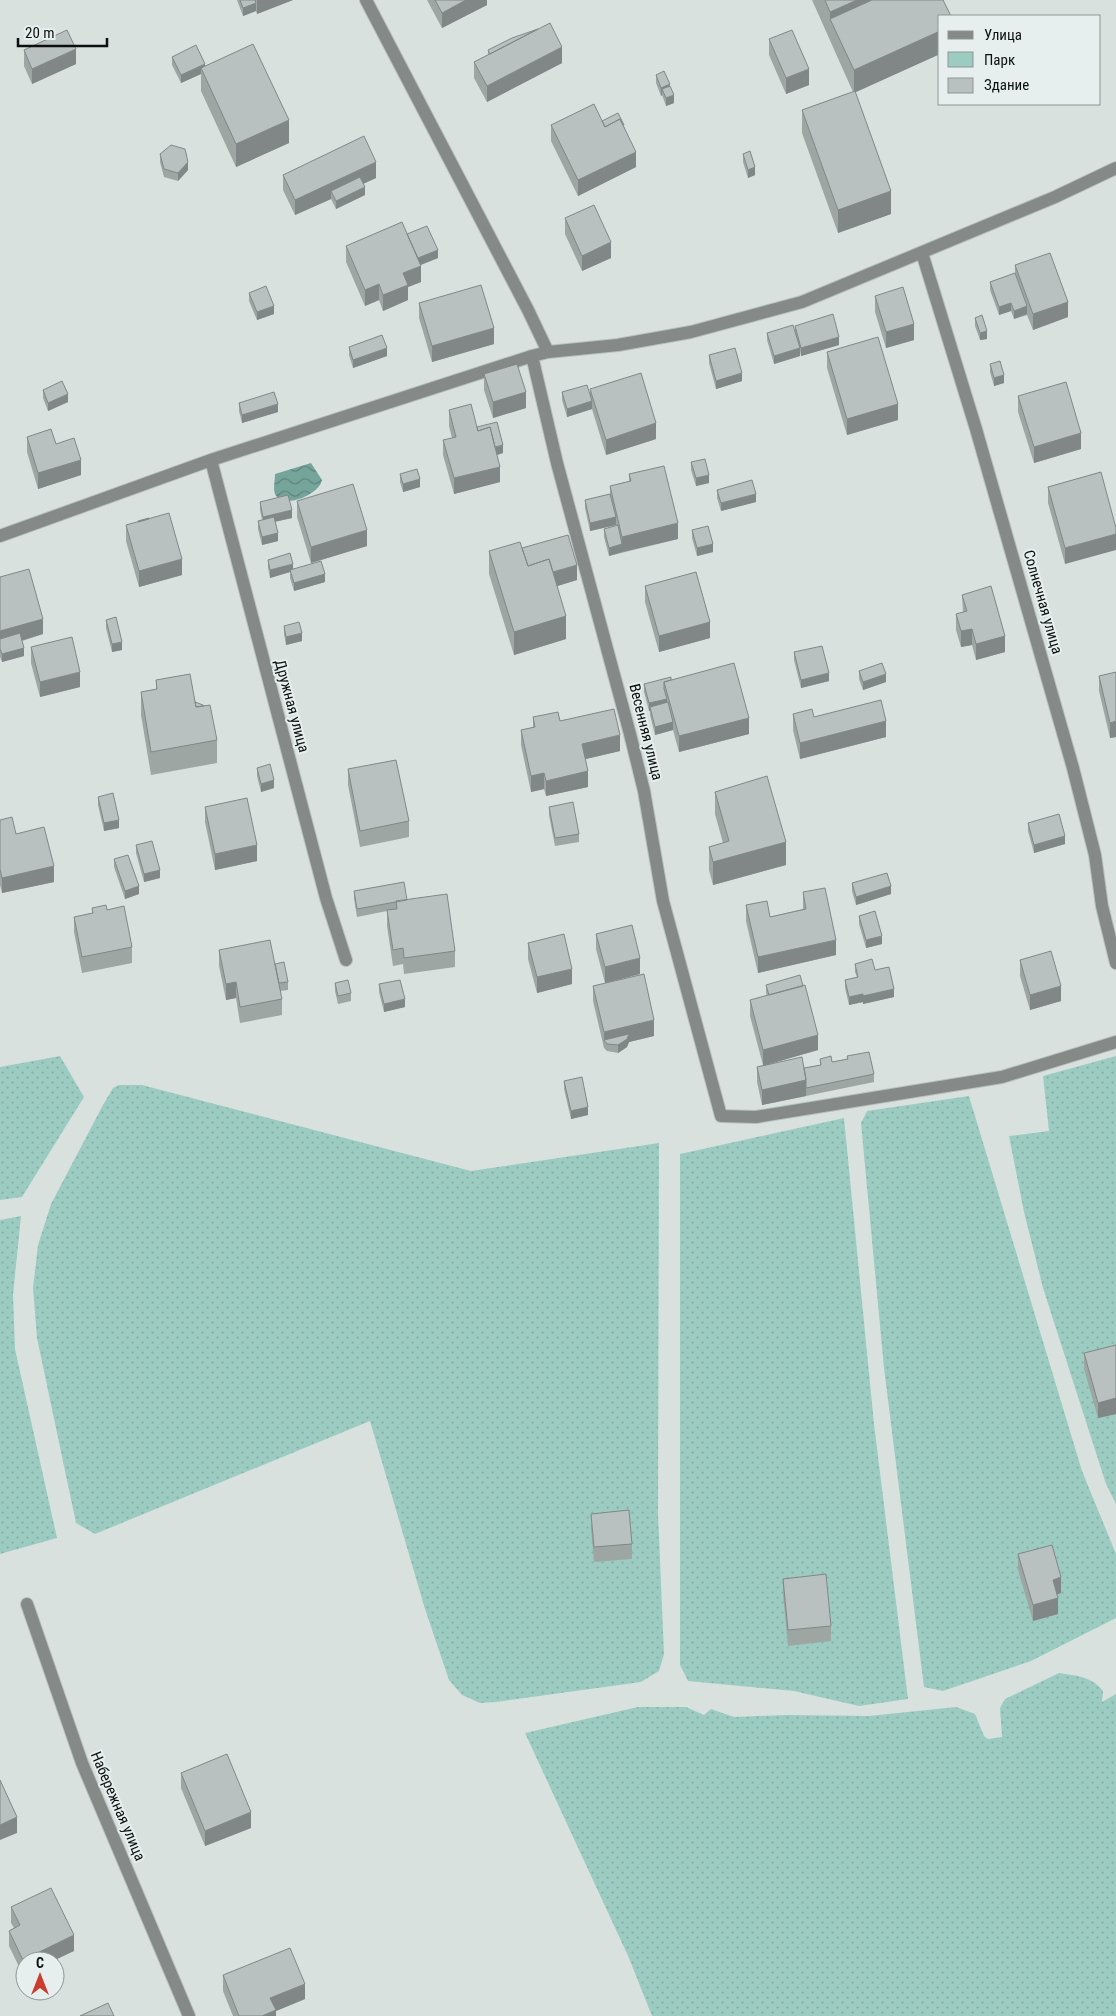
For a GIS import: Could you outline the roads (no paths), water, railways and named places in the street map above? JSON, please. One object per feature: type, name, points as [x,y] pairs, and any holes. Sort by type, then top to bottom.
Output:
[{"type":"street","points":[[366,0],[528,310],[548,352]]},
{"type":"street","points":[[0,536],[211,460],[532,356],[548,352],[618,345],[691,332],[802,302],[1055,197],[1116,168]]},
{"type":"street","name":"Солнечная улица","points":[[922,253],[976,429],[1073,768],[1095,855],[1102,906],[1116,964]]},
{"type":"street","name":"Весенняя улица","points":[[532,356],[557,463],[644,791],[662,901],[721,1116],[756,1117],[1002,1077],[1116,1042]]},
{"type":"street","name":"Дружная улица","points":[[211,460],[326,898],[346,960]]},
{"type":"street","name":"Набережная улица","points":[[27,1604],[82,1763],[189,2016]]},
{"type":"water","points":[[311,463],[322,480],[315,491],[293,501],[279,499],[274,492],[275,474]]}]
